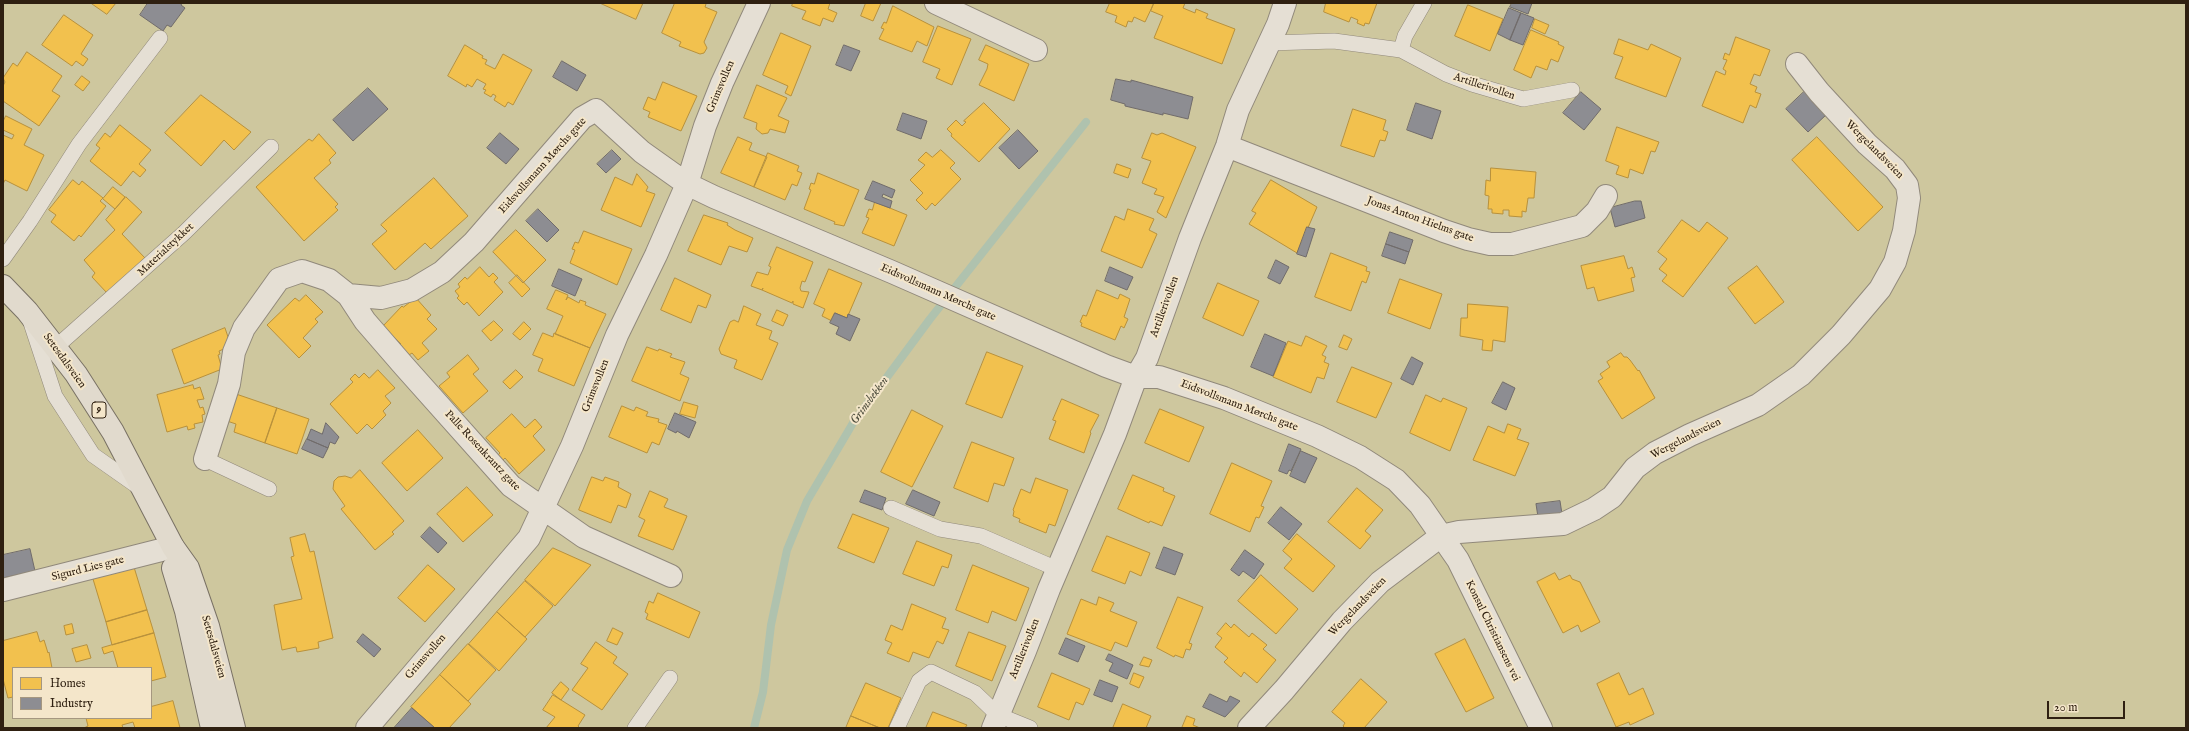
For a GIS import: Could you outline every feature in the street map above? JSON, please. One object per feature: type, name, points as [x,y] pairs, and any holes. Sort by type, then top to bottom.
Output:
[{"type":"highway","name":"Setesdalsveien","points":[[3,286],[27,311],[76,374],[114,432],[173,548],[181,556],[188,568],[208,626],[234,728]]},
{"type":"highway","name":"Setesdalsveien","points":[[173,548],[171,559],[173,571],[186,611],[212,728]]},
{"type":"street","name":"Grimsvollen","points":[[367,728],[528,538],[572,446],[617,335],[656,255],[687,184],[708,119],[758,3]]},
{"type":"street","points":[[936,3],[1036,50]]},
{"type":"street","name":"Artillerivollen","points":[[995,722],[1057,569],[1115,434],[1136,378],[1147,358],[1190,238],[1227,146],[1238,110],[1269,43],[1285,3]]},
{"type":"street","name":"Wergelandsveien","points":[[1248,728],[1284,690],[1342,621],[1380,582],[1442,536],[1459,532],[1563,524],[1594,509],[1612,497],[1635,468],[1655,453],[1758,405],[1801,376],[1841,334],[1880,289],[1895,262],[1904,231],[1909,198],[1907,185],[1895,169],[1867,144],[1819,92],[1797,64]]},
{"type":"street","name":"Eidsvollsmann Mørchs gate","points":[[348,295],[381,298],[412,290],[442,272],[474,242],[582,118],[596,110],[642,152],[687,184],[965,304],[1009,325],[1136,378],[1159,377],[1191,386],[1317,436],[1360,457],[1396,480],[1420,505],[1442,536]]},
{"type":"street","name":"Jonas Anton Hielms gate","points":[[1227,146],[1468,239],[1490,244],[1512,244],[1582,226],[1597,211],[1606,196]]},
{"type":"street","name":"Palle Rosenkrantz gate","points":[[205,459],[229,384],[234,352],[244,328],[279,279],[302,271],[329,280],[348,295],[365,321],[511,486],[584,537],[671,576]]},
{"type":"street","name":"Konsul Christiansens vei","points":[[1442,536],[1458,560],[1541,728]]},
{"type":"street","name":"Sigurd Lies gate","points":[[3,590],[173,548]]},
{"type":"lane","points":[[1401,50],[1405,36],[1424,3]]},
{"type":"lane","points":[[3,259],[30,221],[79,144],[160,38]]},
{"type":"lane","name":"Artillerivollen","points":[[1269,43],[1334,41],[1401,50],[1452,76],[1523,99],[1572,90]]},
{"type":"lane","name":"Materialstykket","points":[[56,347],[156,259],[271,147]]},
{"type":"lane","points":[[27,311],[55,396],[92,455],[144,491]]},
{"type":"lane","name":"Palle Rosenkrantz gate","points":[[205,459],[269,489]]},
{"type":"lane","points":[[891,508],[940,530],[981,536],[1057,569]]},
{"type":"lane","points":[[897,728],[918,682],[931,672],[975,693],[995,722],[1030,728]]},
{"type":"lane","points":[[635,728],[670,678]]},
{"type":"shaded area","points":[[3,3],[2186,3],[2186,728],[3,728]]},
{"type":"building: Homes","points":[[91,3],[116,3],[107,14]]},
{"type":"building: Homes","points":[[600,3],[643,3],[636,19]]},
{"type":"building: Homes","points":[[675,3],[704,3],[706,4],[705,7],[717,12],[704,42],[707,48],[704,53],[700,54],[679,46],[681,42],[662,33]]},
{"type":"building: Homes","points":[[793,3],[830,3],[828,9],[837,13],[833,22],[823,18],[820,26],[802,19],[806,11],[792,6]]},
{"type":"building: Homes","points":[[866,3],[881,3],[873,21],[861,16]]},
{"type":"building: Homes","points":[[1110,3],[1154,3],[1145,22],[1134,17],[1132,22],[1128,21],[1126,27],[1115,22],[1117,16],[1106,12]]},
{"type":"building: Homes","points":[[1154,3],[1185,3],[1183,8],[1195,13],[1196,9],[1208,14],[1206,18],[1235,29],[1222,64],[1154,38],[1163,16],[1151,11]]},
{"type":"building: Homes","points":[[1326,3],[1377,3],[1369,24],[1365,23],[1364,26],[1357,23],[1358,20],[1351,17],[1349,22],[1324,12]]},
{"type":"building: Homes","points":[[1468,5],[1503,19],[1490,51],[1455,36]]},
{"type":"building: Homes","points":[[893,6],[934,27],[927,46],[917,41],[912,52],[879,39],[884,29],[881,28],[884,22],[886,23]]},
{"type":"building: Homes","points":[[64,15],[93,35],[81,54],[88,59],[83,66],[76,61],[72,66],[42,45]]},
{"type":"building: Homes","points":[[1535,19],[1549,25],[1545,34],[1532,28]]},
{"type":"building: Homes","points":[[938,26],[971,39],[952,85],[936,78],[940,69],[923,62]]},
{"type":"building: Homes","points":[[1531,30],[1559,42],[1558,44],[1564,47],[1558,62],[1551,59],[1547,70],[1536,66],[1531,78],[1514,70]]},
{"type":"building: Homes","points":[[781,33],[811,46],[791,96],[785,93],[788,86],[763,75]]},
{"type":"building: Homes","points":[[1736,37],[1770,50],[1760,76],[1754,74],[1750,84],[1757,87],[1755,92],[1761,94],[1756,108],[1750,105],[1743,123],[1702,106],[1716,71],[1725,75],[1726,71],[1723,69],[1727,60],[1723,59],[1725,53],[1729,55]]},
{"type":"building: Homes","points":[[1619,39],[1648,50],[1651,44],[1681,58],[1666,97],[1615,78],[1623,57],[1614,54]]},
{"type":"building: Homes","points":[[465,45],[483,56],[482,58],[487,60],[485,64],[495,69],[503,54],[532,70],[513,105],[508,102],[505,107],[494,100],[496,96],[493,94],[491,97],[484,93],[486,90],[483,89],[486,84],[477,79],[472,87],[467,84],[466,87],[448,76]]},
{"type":"building: Homes","points":[[986,45],[1029,64],[1014,101],[979,85],[988,64],[979,60]]},
{"type":"building: Homes","points":[[27,52],[62,76],[52,91],[60,96],[39,126],[3,101],[3,86],[5,82],[3,78],[13,63],[17,66]]},
{"type":"building: Homes","points":[[82,76],[90,82],[83,91],[75,85]]},
{"type":"building: Homes","points":[[663,82],[697,96],[681,131],[648,117],[650,112],[643,109],[648,97],[655,100]]},
{"type":"building: Homes","points":[[757,85],[787,98],[778,116],[789,121],[785,133],[770,129],[768,133],[762,134],[756,129],[757,123],[744,118]]},
{"type":"building: Homes","points":[[201,95],[251,132],[234,150],[224,140],[201,166],[165,133]]},
{"type":"building: Homes","points":[[984,103],[1010,129],[979,162],[951,136],[952,134],[947,129],[956,120],[962,126],[966,122],[964,121]]},
{"type":"building: Homes","points":[[1353,109],[1386,120],[1383,130],[1388,132],[1385,141],[1380,140],[1374,157],[1341,146]]},
{"type":"building: Homes","points":[[6,116],[32,129],[24,145],[44,155],[27,191],[5,180],[3,184],[3,135],[12,139],[14,135],[3,130],[3,122]]},
{"type":"building: Homes","points":[[120,125],[151,150],[139,164],[146,170],[140,177],[133,171],[121,186],[90,161],[100,148],[96,145],[105,133],[110,137]]},
{"type":"building: Homes","points":[[1617,127],[1659,142],[1655,152],[1651,151],[1643,174],[1630,169],[1628,178],[1616,174],[1619,166],[1606,161]]},
{"type":"building: Homes","points":[[1152,133],[1157,135],[1162,133],[1196,147],[1166,218],[1157,212],[1164,197],[1154,194],[1157,189],[1142,183],[1151,161],[1142,158]]},
{"type":"building: Homes","points":[[319,134],[336,153],[329,160],[331,163],[314,178],[338,204],[335,207],[338,210],[304,241],[256,187],[309,139],[312,141]]},
{"type":"building: Homes","points":[[738,137],[752,143],[749,150],[767,157],[754,187],[721,173]]},
{"type":"building: Homes","points":[[1817,137],[1883,207],[1858,231],[1792,160]]},
{"type":"building: Homes","points":[[941,150],[955,163],[950,168],[961,179],[935,206],[932,203],[926,210],[916,200],[923,193],[910,180],[925,165],[918,160],[926,152],[932,157]]},
{"type":"building: Homes","points":[[768,153],[799,166],[797,171],[802,173],[797,186],[792,184],[785,200],[754,187]]},
{"type":"building: Homes","points":[[1117,164],[1131,169],[1128,178],[1114,173]]},
{"type":"building: Homes","points":[[1491,168],[1536,172],[1534,198],[1528,198],[1526,212],[1522,211],[1522,217],[1509,216],[1509,210],[1503,210],[1503,214],[1492,213],[1492,209],[1488,209],[1489,196],[1485,195],[1486,180],[1490,181]]},
{"type":"building: Homes","points":[[818,173],[859,190],[844,226],[834,224],[835,222],[804,209],[811,190],[809,189],[811,183],[814,184]]},
{"type":"building: Homes","points":[[637,174],[648,187],[646,191],[655,194],[641,227],[601,210],[615,177],[632,185]]},
{"type":"building: Homes","points":[[434,178],[468,216],[431,249],[425,243],[395,270],[372,244],[387,231],[381,225]]},
{"type":"building: Homes","points":[[73,180],[79,185],[82,181],[103,198],[100,201],[106,206],[81,237],[79,235],[74,241],[51,222],[56,215],[49,210]]},
{"type":"building: Homes","points":[[1271,180],[1317,207],[1297,253],[1249,224],[1256,213],[1252,211]]},
{"type":"building: Homes","points":[[113,187],[125,197],[115,209],[103,199]]},
{"type":"building: Homes","points":[[126,197],[142,212],[122,234],[145,258],[107,293],[92,277],[95,273],[84,260],[115,230],[106,220]]},
{"type":"building: Homes","points":[[875,202],[907,215],[894,246],[862,233],[869,218],[866,217],[869,209],[872,210]]},
{"type":"building: Homes","points":[[1128,209],[1154,219],[1149,230],[1157,234],[1142,268],[1101,251],[1115,216],[1124,220]]},
{"type":"building: Homes","points":[[704,215],[728,223],[727,225],[735,230],[753,238],[747,252],[729,246],[721,265],[688,251]]},
{"type":"building: Homes","points":[[1682,220],[1699,232],[1707,222],[1728,238],[1683,297],[1662,281],[1667,275],[1659,269],[1667,259],[1658,252]]},
{"type":"building: Homes","points":[[516,230],[546,260],[523,283],[493,252]]},
{"type":"building: Homes","points":[[584,231],[632,249],[617,285],[570,263],[575,250],[572,249],[575,242],[578,243]]},
{"type":"building: Homes","points":[[777,247],[813,262],[805,282],[802,281],[800,288],[801,291],[809,292],[803,308],[793,304],[793,301],[792,303],[751,286],[757,272],[768,275],[771,267],[769,266]]},
{"type":"building: Homes","points":[[1331,253],[1367,267],[1366,271],[1370,272],[1366,283],[1362,281],[1351,311],[1315,297]]},
{"type":"building: Homes","points":[[1624,256],[1628,269],[1632,267],[1635,277],[1631,278],[1634,291],[1598,301],[1594,287],[1587,289],[1581,266]]},
{"type":"building: Homes","points":[[1757,266],[1784,302],[1755,324],[1728,288]]},
{"type":"building: Homes","points":[[480,267],[489,277],[493,273],[498,278],[494,282],[503,292],[479,316],[467,302],[464,305],[457,298],[459,296],[455,291],[460,287],[458,284],[465,277],[467,279]]},
{"type":"building: Homes","points":[[829,269],[862,283],[847,318],[835,313],[832,321],[822,316],[825,309],[814,304]]},
{"type":"building: Homes","points":[[517,275],[530,289],[522,297],[509,283]]},
{"type":"building: Homes","points":[[675,278],[711,295],[706,308],[698,305],[691,323],[661,310]]},
{"type":"building: Homes","points":[[1400,279],[1442,294],[1430,329],[1388,313]]},
{"type":"building: Homes","points":[[1218,283],[1259,301],[1243,336],[1203,318]]},
{"type":"building: Homes","points":[[556,290],[568,295],[566,300],[568,297],[579,303],[580,300],[586,302],[585,305],[606,314],[590,348],[555,334],[563,316],[547,309]]},
{"type":"building: Homes","points":[[1097,290],[1118,299],[1120,294],[1130,299],[1124,317],[1128,319],[1124,328],[1121,326],[1115,340],[1081,326],[1082,323],[1080,322],[1083,315],[1086,316]]},
{"type":"building: Homes","points":[[306,295],[323,312],[315,319],[318,322],[303,338],[311,346],[299,358],[267,325],[295,298],[299,301]]},
{"type":"building: Homes","points":[[416,298],[431,315],[427,319],[437,329],[422,343],[429,351],[418,360],[412,353],[409,355],[400,345],[401,344],[383,326],[402,306],[403,307]]},
{"type":"building: Homes","points":[[1468,304],[1508,307],[1505,342],[1493,340],[1492,351],[1482,350],[1483,340],[1460,336],[1461,318],[1467,318]]},
{"type":"building: Homes","points":[[744,306],[761,314],[756,325],[772,331],[769,339],[778,343],[762,380],[734,368],[737,360],[721,354],[719,349],[730,322],[734,320],[738,322]]},
{"type":"building: Homes","points":[[777,310],[788,315],[783,326],[772,321]]},
{"type":"building: Homes","points":[[494,321],[503,330],[491,341],[482,331]]},
{"type":"building: Homes","points":[[524,322],[531,329],[520,340],[513,334]]},
{"type":"building: Homes","points":[[225,328],[231,346],[219,351],[220,354],[218,355],[222,369],[184,384],[172,350]]},
{"type":"building: Homes","points":[[543,333],[553,337],[554,333],[590,348],[574,386],[538,371],[543,359],[533,355]]},
{"type":"building: Homes","points":[[1344,335],[1352,339],[1347,350],[1339,347]]},
{"type":"building: Homes","points":[[1306,336],[1327,346],[1322,355],[1326,357],[1324,362],[1329,364],[1324,379],[1317,377],[1311,393],[1273,377],[1288,341],[1301,346]]},
{"type":"building: Homes","points":[[647,347],[658,351],[659,349],[672,354],[670,357],[685,362],[680,374],[689,378],[680,401],[632,381]]},
{"type":"building: Homes","points":[[987,352],[1023,366],[1002,418],[966,404]]},
{"type":"building: Homes","points":[[1621,353],[1624,357],[1627,357],[1630,360],[1638,371],[1639,370],[1655,398],[1622,419],[1598,381],[1603,378],[1600,374],[1610,367],[1607,362]]},
{"type":"building: Homes","points":[[468,355],[479,369],[473,374],[488,391],[463,413],[439,386],[450,377],[447,373]]},
{"type":"building: Homes","points":[[1352,367],[1392,383],[1376,418],[1337,402]]},
{"type":"building: Homes","points":[[378,370],[395,388],[385,396],[391,403],[383,411],[386,415],[372,429],[367,424],[357,434],[330,404],[353,382],[350,379],[355,374],[359,378],[364,373],[369,378]]},
{"type":"building: Homes","points":[[516,370],[523,377],[510,389],[503,382]]},
{"type":"building: Homes","points":[[193,385],[194,389],[200,387],[204,399],[197,400],[200,408],[203,407],[205,414],[202,415],[203,422],[194,424],[195,428],[188,430],[187,426],[167,432],[157,395]]},
{"type":"building: Homes","points":[[236,394],[277,408],[265,443],[234,432],[236,424],[227,421]]},
{"type":"building: Homes","points":[[1426,395],[1441,402],[1443,398],[1467,408],[1450,451],[1410,433]]},
{"type":"building: Homes","points":[[1062,399],[1099,415],[1090,432],[1091,433],[1084,453],[1049,439],[1056,421],[1053,420]]},
{"type":"building: Homes","points":[[684,402],[698,406],[695,418],[680,414]]},
{"type":"building: Homes","points":[[622,406],[634,411],[636,407],[648,412],[646,416],[659,419],[658,422],[667,425],[659,445],[652,442],[647,453],[609,437]]},
{"type":"building: Homes","points":[[277,408],[309,419],[297,454],[265,443]]},
{"type":"building: Homes","points":[[1160,409],[1204,427],[1189,462],[1145,443]]},
{"type":"building: Homes","points":[[912,410],[943,426],[912,487],[881,472]]},
{"type":"building: Homes","points":[[512,414],[525,428],[535,419],[542,427],[533,436],[545,450],[519,474],[505,458],[502,461],[497,456],[500,453],[486,438]]},
{"type":"building: Homes","points":[[1508,424],[1521,429],[1517,439],[1529,443],[1515,476],[1473,460],[1488,426],[1504,433]]},
{"type":"building: Homes","points":[[418,430],[443,458],[407,491],[382,463]]},
{"type":"building: Homes","points":[[972,442],[1014,458],[1004,486],[994,483],[988,502],[954,488]]},
{"type":"building: Homes","points":[[1232,463],[1272,481],[1261,506],[1264,507],[1259,518],[1256,517],[1250,532],[1210,514]]},
{"type":"building: Homes","points":[[360,470],[404,521],[392,532],[394,534],[375,550],[341,509],[345,506],[333,489],[334,481],[338,477],[345,476],[351,478]]},
{"type":"building: Homes","points":[[1133,475],[1164,488],[1163,491],[1175,496],[1162,526],[1150,521],[1149,523],[1118,509]]},
{"type":"building: Homes","points":[[592,477],[603,481],[605,477],[619,482],[618,487],[631,494],[626,508],[618,505],[611,523],[579,510]]},
{"type":"building: Homes","points":[[1036,478],[1068,490],[1055,526],[1049,524],[1046,533],[1019,522],[1020,519],[1013,516],[1013,510],[1021,489],[1030,493]]},
{"type":"building: Homes","points":[[467,487],[493,515],[463,542],[437,514]]},
{"type":"building: Homes","points":[[1357,488],[1383,510],[1365,531],[1371,536],[1360,549],[1328,522]]},
{"type":"building: Homes","points":[[650,491],[668,499],[664,507],[687,516],[673,550],[638,536],[645,520],[639,517]]},
{"type":"building: Homes","points":[[853,514],[889,528],[874,563],[838,548]]},
{"type":"building: Homes","points":[[305,534],[310,552],[314,551],[333,638],[318,642],[319,648],[297,652],[296,647],[282,650],[274,605],[302,599],[291,557],[294,556],[290,538]]},
{"type":"building: Homes","points":[[1297,534],[1335,566],[1313,592],[1284,568],[1292,559],[1283,551]]},
{"type":"building: Homes","points":[[1107,536],[1150,553],[1141,576],[1130,571],[1125,584],[1092,571]]},
{"type":"building: Homes","points":[[917,541],[952,555],[948,568],[942,566],[934,586],[903,574]]},
{"type":"building: Homes","points":[[553,548],[591,565],[555,606],[525,580]]},
{"type":"building: Homes","points":[[428,565],[455,589],[425,622],[398,598]]},
{"type":"building: Homes","points":[[973,565],[1029,588],[1016,621],[992,611],[988,623],[956,610]]},
{"type":"building: Homes","points":[[134,567],[147,610],[106,622],[93,579]]},
{"type":"building: Homes","points":[[1555,573],[1559,580],[1570,575],[1572,579],[1580,582],[1600,622],[1581,632],[1578,625],[1563,633],[1537,582]]},
{"type":"building: Homes","points":[[1261,575],[1298,609],[1276,634],[1238,601]]},
{"type":"building: Homes","points":[[525,581],[553,606],[525,637],[497,612]]},
{"type":"building: Homes","points":[[658,593],[700,612],[689,638],[646,619],[648,614],[645,612],[649,601],[653,603]]},
{"type":"building: Homes","points":[[1099,597],[1114,603],[1110,611],[1137,622],[1127,647],[1115,642],[1111,651],[1067,634],[1081,599],[1096,605]]},
{"type":"building: Homes","points":[[1178,597],[1203,607],[1189,643],[1192,644],[1190,650],[1186,649],[1183,658],[1175,655],[1174,657],[1157,648]]},
{"type":"building: Homes","points":[[912,604],[946,618],[942,628],[949,630],[943,644],[937,641],[929,658],[913,652],[909,662],[887,653],[892,643],[885,640],[891,625],[902,630]]},
{"type":"building: Homes","points":[[147,610],[154,633],[112,645],[106,622]]},
{"type":"building: Homes","points":[[497,612],[527,639],[499,671],[469,644]]},
{"type":"building: Homes","points":[[1226,623],[1231,628],[1234,624],[1249,637],[1252,633],[1267,645],[1263,649],[1276,660],[1257,683],[1244,672],[1241,677],[1224,662],[1228,658],[1215,647],[1222,638],[1217,634]]},
{"type":"building: Homes","points":[[72,624],[74,633],[66,635],[64,626]]},
{"type":"building: Homes","points":[[613,628],[623,633],[617,645],[607,641]]},
{"type":"building: Homes","points":[[37,632],[40,642],[44,640],[48,653],[49,652],[52,667],[12,667],[12,697],[8,698],[3,679],[3,641]]},
{"type":"building: Homes","points":[[969,632],[1006,646],[992,681],[956,666]]},
{"type":"building: Homes","points":[[154,633],[166,677],[152,681],[152,667],[118,667],[113,651],[104,654],[102,648]]},
{"type":"building: Homes","points":[[1465,639],[1494,698],[1466,712],[1435,654]]},
{"type":"building: Homes","points":[[596,642],[617,657],[613,663],[628,674],[602,710],[572,690],[588,668],[581,664]]},
{"type":"building: Homes","points":[[468,644],[496,670],[468,701],[440,675]]},
{"type":"building: Homes","points":[[87,645],[91,658],[76,662],[72,649]]},
{"type":"building: Homes","points":[[1144,657],[1152,660],[1149,667],[1140,665]]},
{"type":"building: Homes","points":[[1052,673],[1090,689],[1083,705],[1076,702],[1069,720],[1038,707]]},
{"type":"building: Homes","points":[[1134,673],[1144,677],[1139,688],[1130,684]]},
{"type":"building: Homes","points":[[1619,673],[1629,695],[1643,688],[1654,714],[1630,725],[1629,722],[1616,727],[1597,684]]},
{"type":"building: Homes","points":[[440,675],[471,704],[449,728],[435,728],[411,707]]},
{"type":"building: Homes","points":[[1361,679],[1387,702],[1364,728],[1345,728],[1343,726],[1345,723],[1332,712]]},
{"type":"building: Homes","points":[[561,682],[569,689],[561,700],[552,693]]},
{"type":"building: Homes","points":[[866,683],[901,698],[888,728],[880,728],[851,716]]},
{"type":"building: Homes","points":[[553,695],[585,715],[578,726],[580,728],[546,728],[555,717],[543,710]]},
{"type":"building: Homes","points":[[173,701],[180,728],[135,728],[133,722],[122,725],[123,728],[84,728],[88,726],[86,719],[152,719],[152,707]]},
{"type":"building: Homes","points":[[1123,704],[1151,716],[1146,728],[1113,728]]},
{"type":"building: Homes","points":[[933,712],[967,725],[965,728],[926,728]]},
{"type":"building: Homes","points":[[851,716],[880,728],[846,728]]},
{"type":"building: Homes","points":[[1187,716],[1195,719],[1193,725],[1200,728],[1182,728]]},
{"type":"building: Industry","points":[[148,3],[182,3],[181,5],[185,8],[171,27],[167,25],[163,31],[140,15]]},
{"type":"building: Industry","points":[[1512,3],[1532,3],[1528,14],[1510,7]]},
{"type":"building: Industry","points":[[1509,8],[1521,13],[1510,40],[1498,34]]},
{"type":"building: Industry","points":[[1521,13],[1534,18],[1523,45],[1510,40]]},
{"type":"building: Industry","points":[[844,45],[860,51],[851,71],[836,65]]},
{"type":"building: Industry","points":[[562,61],[586,75],[577,91],[553,77]]},
{"type":"building: Industry","points":[[1116,79],[1131,82],[1131,80],[1193,97],[1188,119],[1125,106],[1125,104],[1111,100]]},
{"type":"building: Industry","points":[[368,88],[388,109],[353,141],[333,120]]},
{"type":"building: Industry","points":[[1805,91],[1827,114],[1808,132],[1786,109]]},
{"type":"building: Industry","points":[[1581,92],[1601,109],[1584,130],[1563,113]]},
{"type":"building: Industry","points":[[1416,103],[1441,111],[1432,139],[1407,130]]},
{"type":"building: Industry","points":[[903,113],[927,121],[921,139],[897,130]]},
{"type":"building: Industry","points":[[1018,130],[1038,151],[1019,169],[999,148]]},
{"type":"building: Industry","points":[[500,133],[519,149],[506,164],[487,148]]},
{"type":"building: Industry","points":[[612,150],[621,159],[606,173],[597,164]]},
{"type":"building: Industry","points":[[873,181],[895,190],[892,198],[883,194],[882,197],[892,201],[890,208],[865,199]]},
{"type":"building: Industry","points":[[1635,201],[1641,201],[1645,218],[1615,227],[1610,208]]},
{"type":"building: Industry","points":[[538,209],[559,230],[547,242],[526,221]]},
{"type":"building: Industry","points":[[1307,227],[1315,229],[1306,257],[1297,254]]},
{"type":"building: Industry","points":[[1390,232],[1413,240],[1409,252],[1386,244]]},
{"type":"building: Industry","points":[[1386,244],[1409,252],[1405,264],[1382,256]]},
{"type":"building: Industry","points":[[1276,260],[1289,267],[1280,284],[1268,278]]},
{"type":"building: Industry","points":[[1110,267],[1133,277],[1127,290],[1105,281]]},
{"type":"building: Industry","points":[[559,269],[582,279],[575,296],[552,286]]},
{"type":"building: Industry","points":[[835,313],[847,318],[848,314],[860,319],[850,341],[836,334],[839,327],[830,323]]},
{"type":"building: Industry","points":[[1265,334],[1286,343],[1273,376],[1251,367]]},
{"type":"building: Industry","points":[[1412,357],[1423,363],[1413,385],[1401,379]]},
{"type":"building: Industry","points":[[1503,382],[1515,388],[1506,410],[1492,403]]},
{"type":"building: Industry","points":[[675,413],[696,422],[689,438],[677,431],[676,433],[668,429]]},
{"type":"building: Industry","points":[[326,423],[339,437],[335,444],[330,442],[328,448],[307,439],[311,429],[322,434]]},
{"type":"building: Industry","points":[[307,439],[328,448],[323,458],[302,449]]},
{"type":"building: Industry","points":[[1289,444],[1301,449],[1291,471],[1289,470],[1287,474],[1279,471]]},
{"type":"building: Industry","points":[[1301,451],[1317,458],[1305,483],[1290,476]]},
{"type":"building: Industry","points":[[865,490],[886,498],[882,510],[860,502]]},
{"type":"building: Industry","points":[[913,490],[940,502],[934,516],[906,504]]},
{"type":"building: Industry","points":[[1560,501],[1562,514],[1538,517],[1536,504]]},
{"type":"building: Industry","points":[[1281,507],[1302,524],[1289,540],[1268,523]]},
{"type":"building: Industry","points":[[430,527],[447,543],[438,553],[421,537]]},
{"type":"building: Industry","points":[[1164,547],[1183,554],[1175,575],[1156,568]]},
{"type":"building: Industry","points":[[30,549],[35,571],[3,578],[3,555]]},
{"type":"building: Industry","points":[[1245,550],[1264,564],[1254,579],[1243,571],[1239,576],[1231,570]]},
{"type":"building: Industry","points":[[363,634],[381,649],[374,657],[357,642]]},
{"type":"building: Industry","points":[[1066,638],[1085,646],[1078,662],[1059,654]]},
{"type":"building: Industry","points":[[1109,654],[1133,665],[1127,679],[1109,671],[1113,663],[1106,660]]},
{"type":"building: Industry","points":[[1100,680],[1118,687],[1112,702],[1094,695]]},
{"type":"building: Industry","points":[[1210,694],[1227,702],[1230,696],[1240,701],[1225,717],[1203,707]]},
{"type":"building: Industry","points":[[412,708],[435,728],[394,728]]},
{"type":"waterway","name":"Grimsbekken","points":[[754,728],[763,692],[771,625],[787,550],[807,501],[853,423],[930,319],[1086,122]]}]
